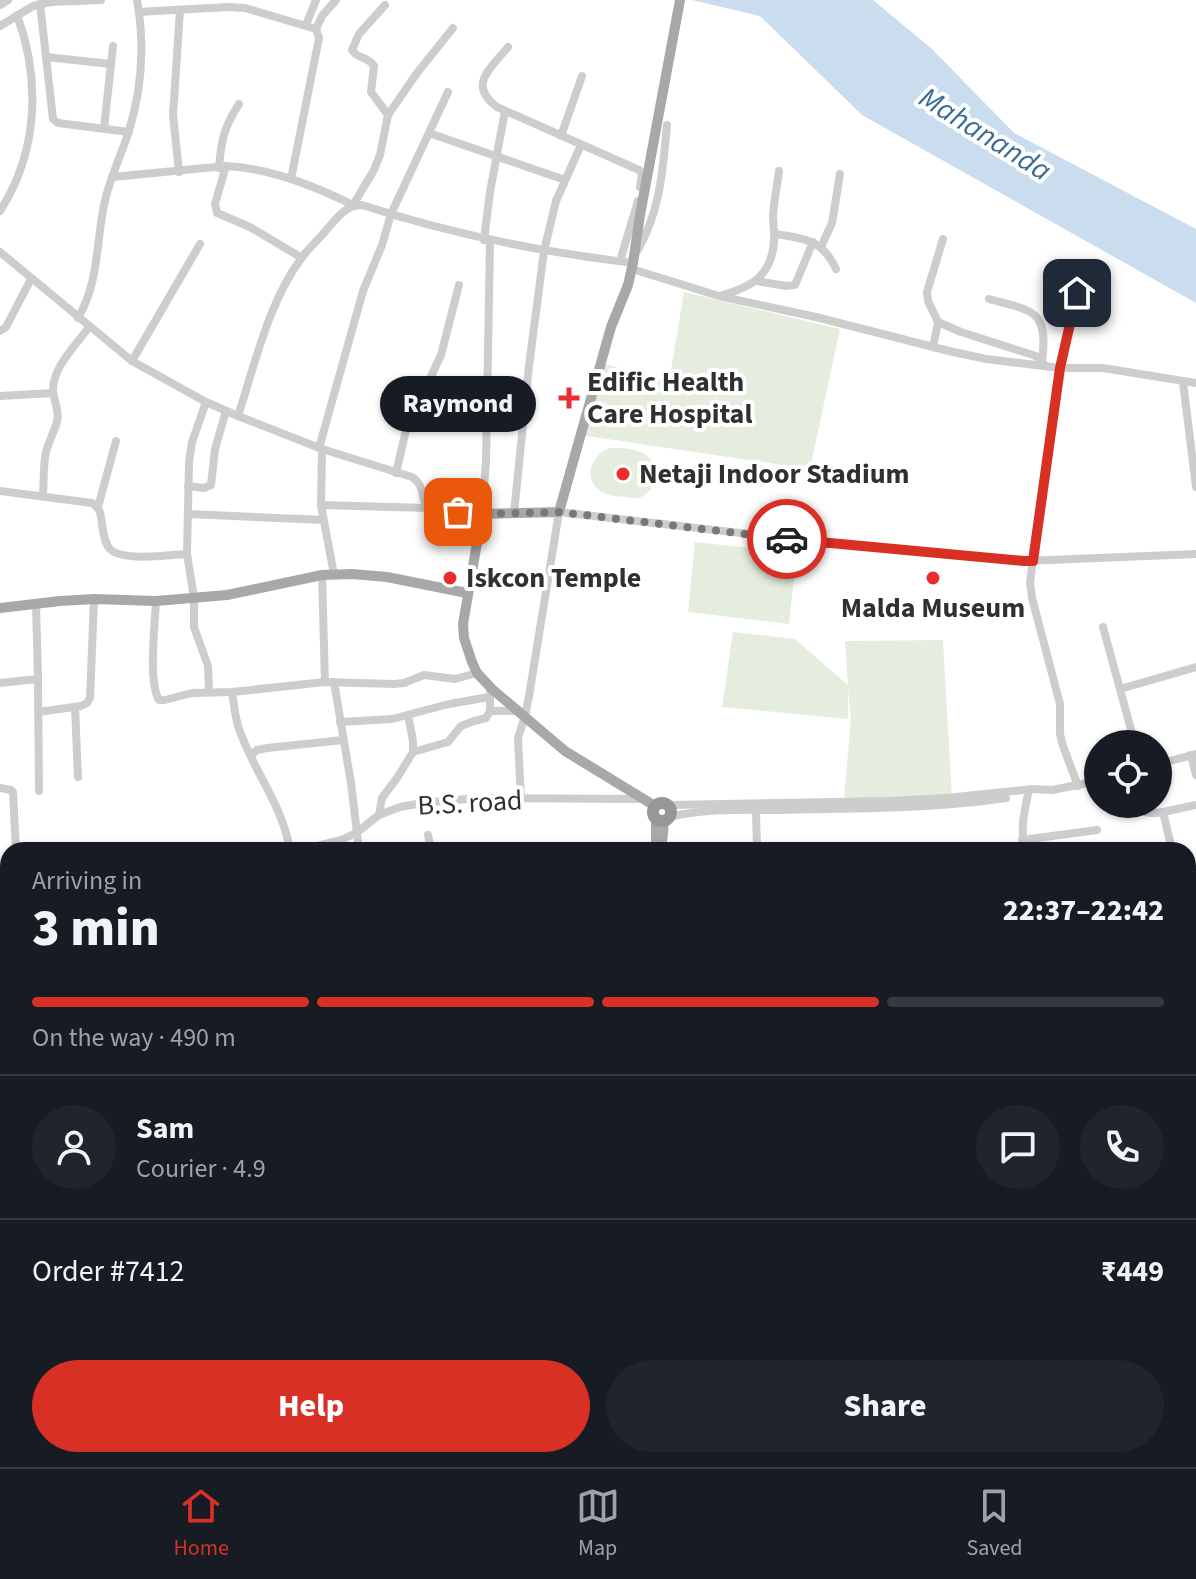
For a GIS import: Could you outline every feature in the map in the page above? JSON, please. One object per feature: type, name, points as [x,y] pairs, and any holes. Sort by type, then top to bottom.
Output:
[{"type":"main road","points":[[658,842],[658,809],[553,740],[490,693],[477,673],[464,638],[463,624],[482,514],[559,512],[611,327],[633,263],[680,0]]},
{"type":"main road","points":[[0,608],[94,599],[156,601],[194,598],[250,591],[322,575],[387,577],[467,593]]},
{"type":"street","points":[[0,5],[8,0]]},
{"type":"street","points":[[0,26],[35,3],[101,0]]},
{"type":"street","points":[[78,318],[88,301],[94,280],[104,203],[129,132],[141,77],[142,46],[137,0]]},
{"type":"street","points":[[306,25],[316,0]]},
{"type":"street","points":[[291,179],[319,38],[316,29],[322,16],[336,0]]},
{"type":"street","points":[[35,3],[46,57],[53,119],[58,123],[129,132]]},
{"type":"street","points":[[385,5],[359,34],[352,50],[355,55],[372,62],[371,92],[388,115]]},
{"type":"street","points":[[139,12],[245,8],[316,29]]},
{"type":"street","points":[[179,172],[173,115],[180,10]]},
{"type":"street","points":[[0,211],[19,174],[28,149],[32,123],[30,64],[26,39],[17,15]]},
{"type":"street","points":[[238,416],[269,320],[285,286],[302,258],[353,205],[380,155],[388,115],[453,28]]},
{"type":"street","points":[[104,128],[113,46]]},
{"type":"street","points":[[508,47],[482,84],[487,100],[641,172],[636,208],[620,261]]},
{"type":"street","points":[[46,57],[111,64]]},
{"type":"street","points":[[561,136],[582,76]]},
{"type":"street","points":[[334,575],[321,505],[321,449],[363,291],[391,214],[448,92]]},
{"type":"street","points":[[239,104],[224,129],[221,143],[222,167],[215,204],[217,213],[250,227],[302,258]]},
{"type":"street","points":[[321,505],[428,508],[482,514],[486,461],[487,240],[496,155],[505,111]]},
{"type":"street","points":[[633,263],[649,229],[657,201],[667,125]]},
{"type":"street","points":[[429,133],[565,180]]},
{"type":"street","points":[[514,513],[544,251],[553,211],[581,145]]},
{"type":"street","points":[[112,177],[222,167],[258,170],[324,191],[353,205],[487,240],[633,263],[719,296],[933,347],[986,359],[1060,368],[1103,368],[1196,383]]},
{"type":"street","points":[[719,296],[756,281],[771,258],[779,171]]},
{"type":"street","points":[[756,281],[795,285],[832,223],[840,174]]},
{"type":"street","points":[[775,234],[793,236],[817,245],[832,260],[836,269]]},
{"type":"street","points":[[933,347],[938,322],[927,292],[943,239]]},
{"type":"street","points":[[132,361],[200,244]]},
{"type":"street","points":[[0,252],[132,361],[238,416],[321,449],[412,477],[419,482],[428,508]]},
{"type":"street","points":[[1078,786],[1060,734],[1060,704],[1030,582],[1060,368],[1083,265]]},
{"type":"street","points":[[0,331],[6,327],[31,279]]},
{"type":"street","points":[[396,473],[406,430],[441,355],[459,285]]},
{"type":"street","points":[[989,299],[1023,309],[1041,322],[1045,339],[1044,364]]},
{"type":"street","points":[[938,322],[1036,356],[1044,364]]},
{"type":"street","points":[[43,495],[44,463],[58,412],[53,393],[54,379],[89,327]]},
{"type":"street","points":[[1183,382],[1196,487]]},
{"type":"street","points":[[0,396],[53,393]]},
{"type":"street","points":[[206,402],[192,442],[187,554],[194,598],[194,627],[208,666],[209,692]]},
{"type":"street","points":[[188,486],[204,488],[211,485],[215,449],[226,411]]},
{"type":"street","points":[[98,507],[116,441]]},
{"type":"street","points":[[0,491],[92,503],[98,507],[105,540],[114,552],[140,556],[187,554]]},
{"type":"street","points":[[521,799],[518,738],[559,512],[801,540],[1024,561],[1196,554]]},
{"type":"street","points":[[188,514],[323,520]]},
{"type":"street","points":[[322,575],[330,682],[340,722],[358,842]]},
{"type":"street","points":[[38,712],[75,707],[87,703],[90,698],[94,599]]},
{"type":"street","points":[[156,601],[154,680],[159,700],[209,692],[330,682],[394,684],[424,675],[455,679],[477,673]]},
{"type":"street","points":[[36,604],[39,791]]},
{"type":"street","points":[[1103,627],[1131,730]]},
{"type":"street","points":[[1120,689],[1196,667]]},
{"type":"street","points":[[0,683],[38,679]]},
{"type":"street","points":[[232,692],[240,729],[280,814],[288,842]]},
{"type":"street","points":[[340,722],[408,715],[490,693],[490,711],[486,718],[461,726],[448,742],[413,752]]},
{"type":"street","points":[[75,707],[78,777]]},
{"type":"street","points":[[490,711],[522,714]]},
{"type":"street","points":[[379,815],[382,798],[413,752],[408,715]]},
{"type":"street","points":[[251,755],[267,748],[343,740]]},
{"type":"street","points":[[1172,760],[1194,754],[1196,775]]},
{"type":"street","points":[[658,809],[683,814],[946,804],[1084,784]]},
{"type":"street","points":[[0,788],[11,790],[14,796],[16,842]]},
{"type":"street","points":[[658,809],[890,801],[1037,791]]},
{"type":"street","points":[[1028,794],[1022,840],[1097,830]]},
{"type":"street","name":"B.S. road","points":[[333,842],[356,833],[379,815],[400,807],[447,800],[521,799],[658,809]]},
{"type":"street","points":[[1172,810],[1196,805]]},
{"type":"street","points":[[756,810],[757,842]]},
{"type":"street","points":[[1164,818],[1170,842]]},
{"type":"street","points":[[428,835],[429,842]]},
{"type":"green space","points":[[684,292],[840,329],[810,469],[580,435],[601,363],[669,382]]},
{"type":"green space","name":"Netaji Indoor Stadium","points":[[610,448],[638,451],[651,459],[656,476],[648,492],[632,498],[611,495],[593,484],[593,463]]},
{"type":"green space","points":[[695,542],[797,553],[789,624],[688,612]]},
{"type":"green space","points":[[733,632],[795,639],[848,685],[845,641],[943,640],[952,799],[844,799],[851,718],[848,690],[848,719],[722,707]]},
{"type":"water","name":"Mahananda","points":[[692,0],[873,0],[932,49],[1014,133],[1196,229],[1196,303],[862,115],[760,16]]},
{"type":"way so far","points":[[458,512],[559,512],[787,539]]},
{"type":"place","name":"Edific Health Care Hospital","points":[[569,398]]},
{"type":"place","name":"Netaji Indoor Stadium","points":[[623,474]]},
{"type":"place","name":"Raymond","points":[[458,512]]},
{"type":"place","name":"Iskcon Temple","points":[[450,578]]},
{"type":"place","name":"Malda Museum","points":[[933,578]]},
{"type":"route","points":[[787,539],[1033,561],[1060,368],[1077,293]]}]
